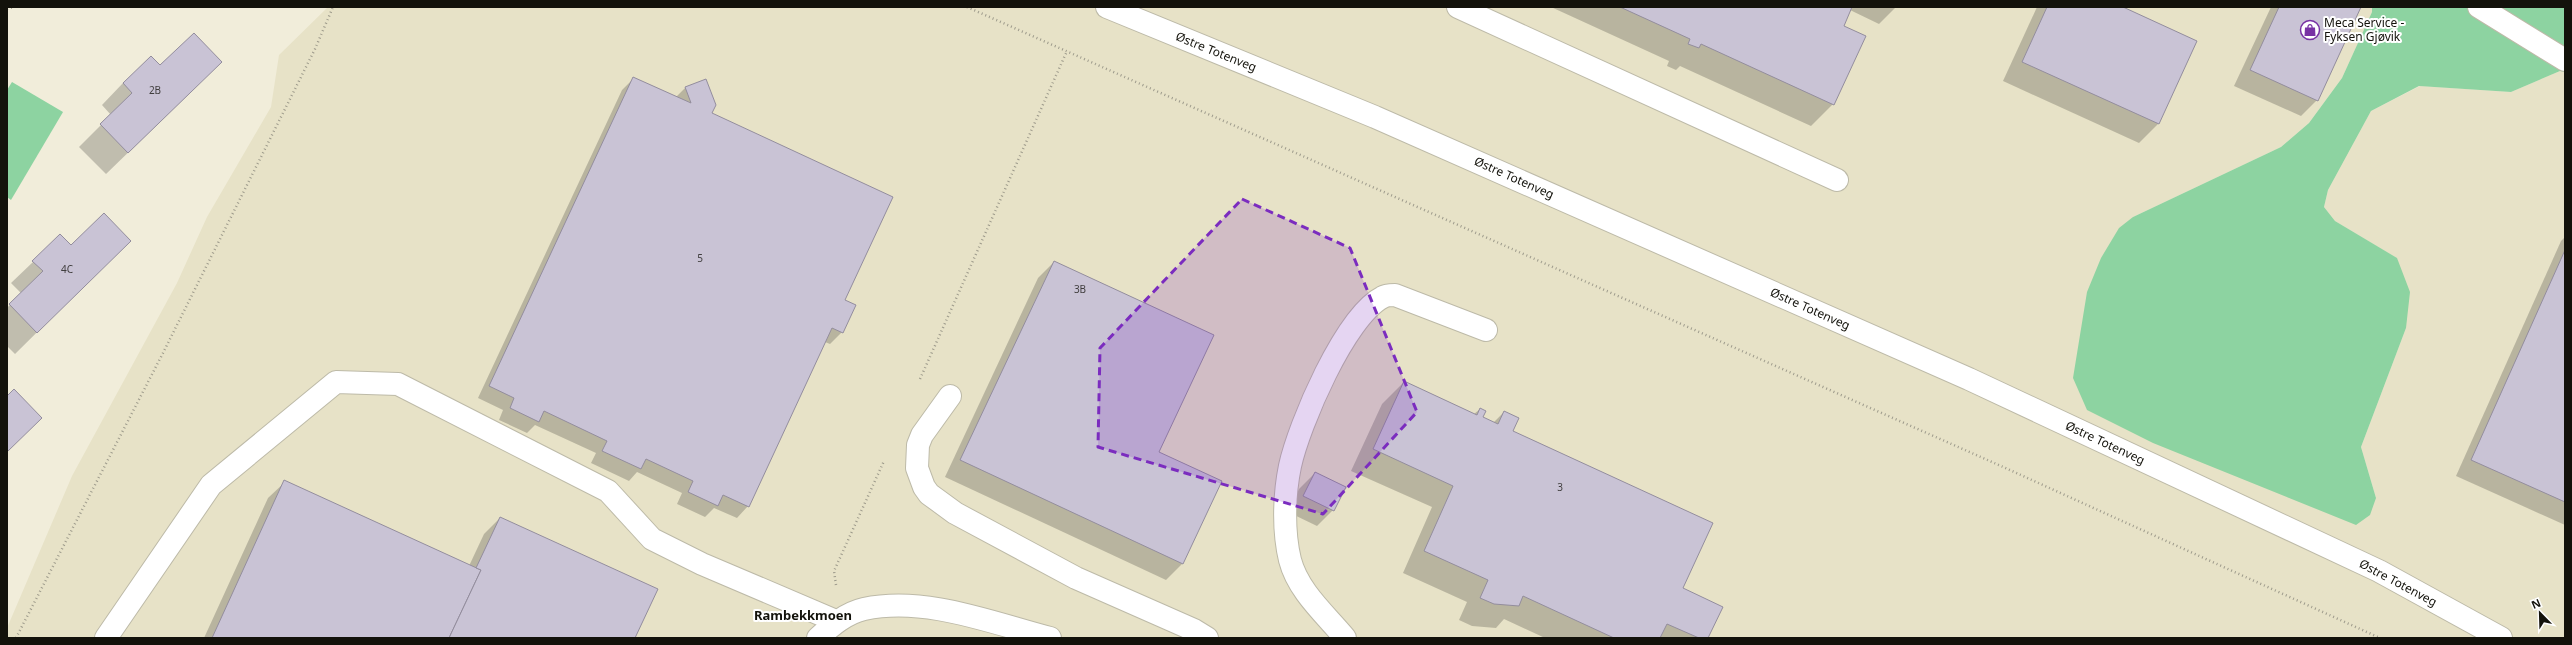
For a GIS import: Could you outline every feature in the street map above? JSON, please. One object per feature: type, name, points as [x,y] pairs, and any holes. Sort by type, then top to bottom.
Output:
[{"type":"main road","name":"Østre Totenveg","points":[[1107,7],[1375,117],[1969,379],[2379,571],[2501,638]]},
{"type":"main road","points":[[1458,7],[1837,180]]},
{"type":"main road","points":[[2479,7],[2565,60]]},
{"type":"main road","points":[[1346,638],[1301,587],[1290,561],[1286,540],[1286,491],[1290,465],[1318,385],[1339,348],[1367,310],[1384,296],[1395,295],[1486,330]]},
{"type":"main road","points":[[106,638],[211,485],[336,382],[398,384],[608,492],[652,539],[702,564],[841,619]]},
{"type":"main road","points":[[950,396],[922,435],[918,445],[917,468],[924,487],[929,494],[955,512],[1076,578],[1194,630],[1207,638]]},
{"type":"main road","points":[[818,638],[841,619],[863,609],[897,606],[934,608],[1050,638]]},
{"type":"path","points":[[7,9],[13,7]]},
{"type":"path","points":[[16,638],[163,353],[315,49],[333,7]]},
{"type":"path","points":[[967,7],[2008,469],[2380,638]]},
{"type":"path","points":[[918,383],[1067,51]]},
{"type":"path","points":[[841,619],[834,571],[886,455]]},
{"type":"highlighted area","points":[[1242,199],[1350,248],[1417,412],[1323,514],[1098,447],[1100,348]]},
{"type":"shaded area","points":[[328,7],[2372,7],[2372,12],[2342,78],[2309,123],[2281,147],[2133,217],[2376,498],[2361,447],[2406,328],[2396,258],[2335,221],[2324,207],[2328,190],[2371,111],[2420,86],[2511,92],[2560,71],[2565,72],[2565,638],[7,638],[7,628],[72,476],[177,283],[207,217],[271,107],[279,55]]},
{"type":"green space","points":[[2372,7],[2565,7],[2565,72],[2560,71],[2511,92],[2419,86],[2371,111],[2328,190],[2324,207],[2335,221],[2397,258],[2410,292],[2406,328],[2361,447],[2376,498],[2370,515],[2356,525],[2153,443],[2087,410],[2073,378],[2087,292],[2101,258],[2119,228],[2133,217],[2281,147],[2309,123],[2342,78],[2372,12]]},
{"type":"green space","points":[[12,82],[63,112],[11,200],[7,197],[7,90]]},
{"type":"building","points":[[1620,7],[1852,7],[1844,26],[1866,36],[1834,105],[1701,44],[1699,48],[1688,44],[1690,39]]},
{"type":"building","points":[[2047,7],[2123,7],[2197,41],[2159,124],[2022,62]]},
{"type":"building","points":[[2279,7],[2361,7],[2318,101],[2250,70]]},
{"type":"building","points":[[194,33],[222,62],[128,153],[100,124],[132,93],[123,83],[151,56],[160,65]]},
{"type":"building","points":[[633,77],[691,103],[685,87],[706,79],[716,105],[712,113],[893,197],[845,300],[856,305],[843,333],[832,328],[749,507],[723,495],[718,506],[688,492],[693,481],[646,459],[641,469],[602,451],[607,441],[544,411],[539,422],[510,408],[514,398],[489,386]]},
{"type":"building","points":[[104,213],[131,241],[37,333],[9,304],[43,271],[32,261],[60,234],[71,245]]},
{"type":"building","points":[[2565,250],[2565,502],[2471,460]]},
{"type":"building","points":[[1054,261],[1214,335],[1159,452],[1222,481],[1183,564],[960,460]]},
{"type":"building","points":[[1404,381],[1477,415],[1480,408],[1486,411],[1483,417],[1498,424],[1504,411],[1519,418],[1513,431],[1713,523],[1683,588],[1723,607],[1708,638],[1699,638],[1667,624],[1660,638],[1614,638],[1523,596],[1519,606],[1494,604],[1480,598],[1488,580],[1424,551],[1453,486],[1373,449]]},
{"type":"building","points":[[14,389],[42,418],[7,452],[7,396]]},
{"type":"building","points":[[1315,472],[1346,487],[1334,511],[1303,496]]},
{"type":"building","points":[[284,480],[481,570],[449,638],[212,638]]},
{"type":"building","points":[[500,517],[658,589],[635,638],[449,638],[481,570],[476,568]]},
{"type":"place","name":"Meca Service - Fyksen Gjøvik","points":[[2310,30]]},
{"type":"district","name":"Rambekkmoen","points":[[803,615]]}]
